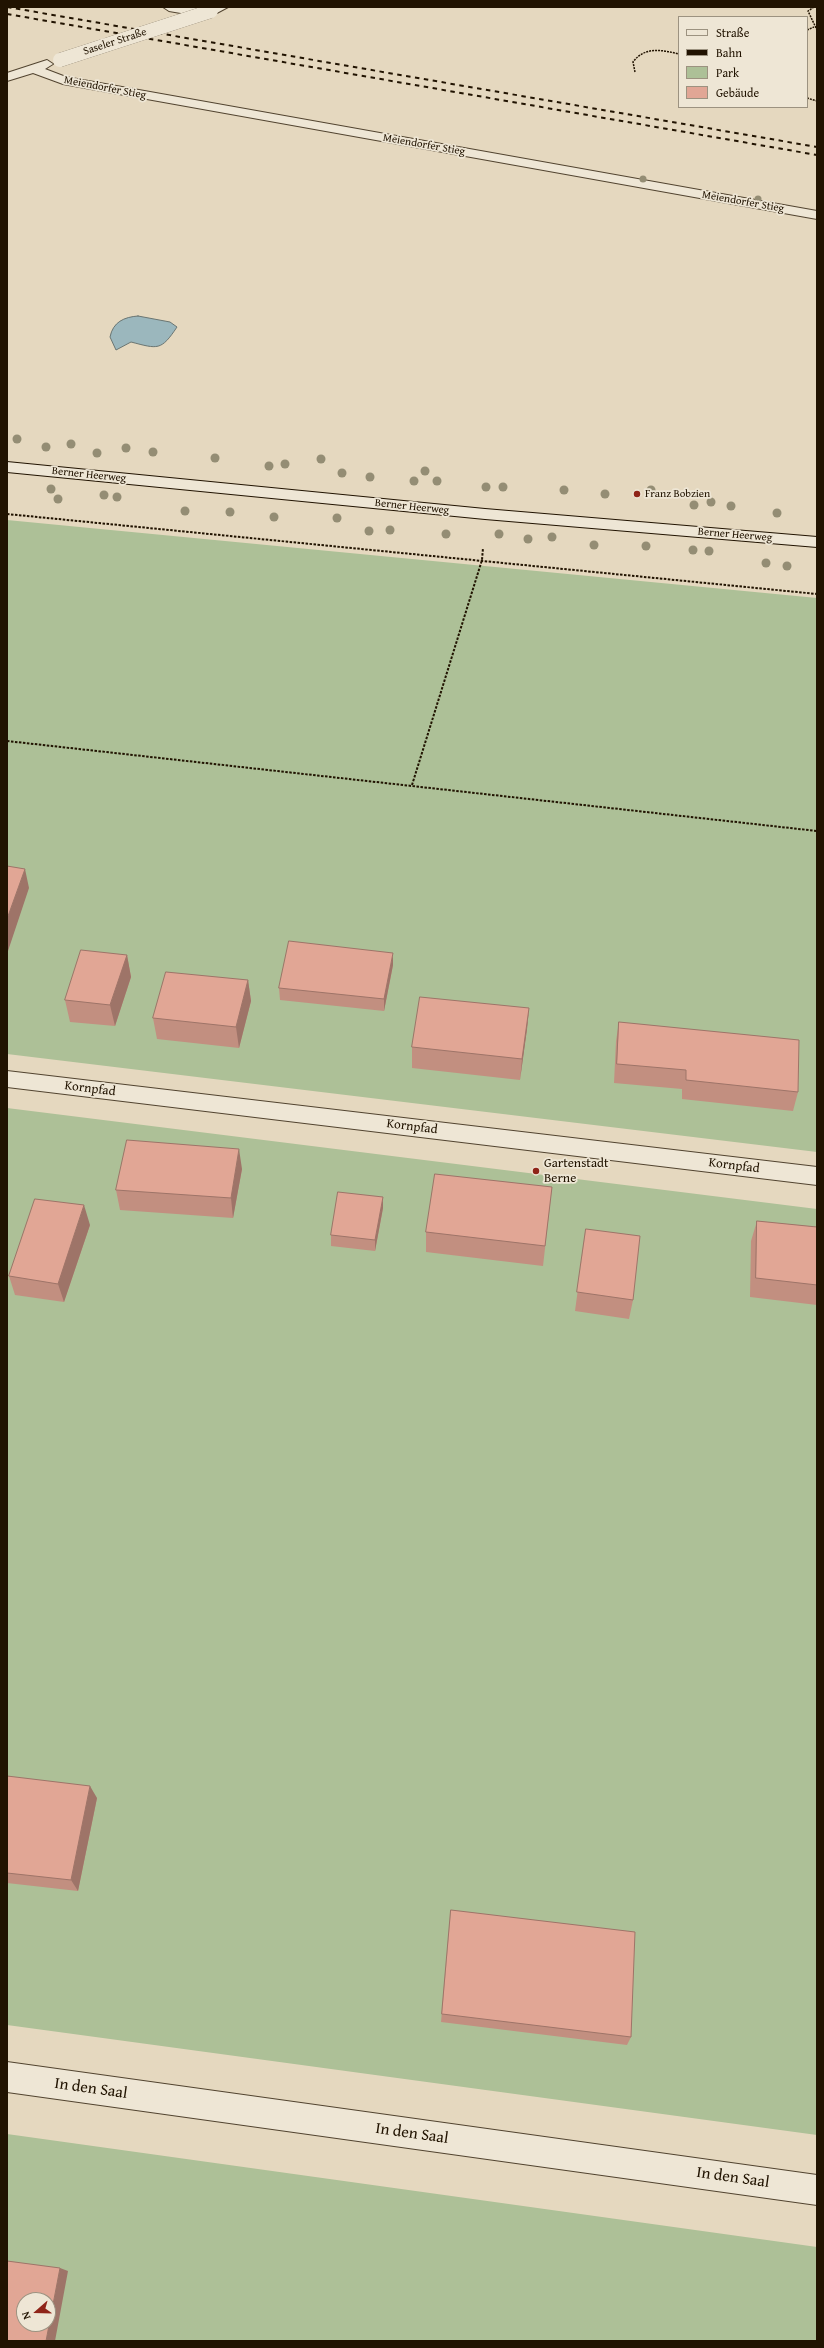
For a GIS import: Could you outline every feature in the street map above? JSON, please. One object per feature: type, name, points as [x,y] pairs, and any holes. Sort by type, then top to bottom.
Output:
[{"type":"street","points":[[169,7],[212,10]]},
{"type":"street","name":"Saseler Straße","points":[[7,77],[212,10]]},
{"type":"street","name":"Meiendorfer Stieg","points":[[33,68],[63,80],[817,215]]},
{"type":"street","name":"Berner Heerweg","points":[[7,467],[485,514],[817,542]]},
{"type":"street","name":"Kornpfad","points":[[7,1079],[817,1176]]},
{"type":"street","name":"In den Saal","points":[[7,2077],[817,2190]]},
{"type":"path","points":[[814,7],[808,11],[814,27],[817,30]]},
{"type":"path","points":[[808,30],[814,27]]},
{"type":"path","points":[[635,72],[633,62],[636,56],[645,52],[661,50],[678,54]]},
{"type":"path","points":[[7,514],[817,594]]},
{"type":"path","points":[[412,785],[482,560],[485,514]]},
{"type":"path","points":[[7,741],[817,831]]},
{"type":"green space","points":[[7,520],[817,598],[817,1152],[7,1054]]},
{"type":"green space","points":[[7,1108],[817,1209],[817,2135],[7,2025]]},
{"type":"green space","points":[[7,2134],[817,2247],[817,2341],[7,2341]]},
{"type":"water","points":[[138,316],[170,322],[177,327],[172,335],[163,344],[158,346],[153,347],[131,342],[116,350],[110,337],[116,324],[124,319]]},
{"type":"building","points":[[7,866],[25,869],[7,919]]},
{"type":"building","points":[[289,941],[393,953],[384,999],[279,988]]},
{"type":"building","points":[[81,950],[127,955],[110,1005],[65,1000]]},
{"type":"building","points":[[166,972],[248,980],[236,1027],[153,1018]]},
{"type":"building","points":[[420,997],[529,1008],[522,1059],[412,1047]]},
{"type":"building","points":[[619,1022],[799,1040],[798,1092],[686,1080],[686,1070],[617,1064]]},
{"type":"building","points":[[127,1140],[239,1149],[231,1198],[116,1190]]},
{"type":"building","points":[[435,1174],[552,1187],[545,1246],[426,1232]]},
{"type":"building","points":[[338,1192],[383,1197],[375,1240],[331,1235]]},
{"type":"building","points":[[35,1199],[84,1205],[58,1284],[9,1276]]},
{"type":"building","points":[[757,1221],[817,1227],[817,1285],[756,1278]]},
{"type":"building","points":[[586,1229],[640,1236],[633,1300],[577,1292]]},
{"type":"building","points":[[7,1776],[90,1786],[71,1880],[7,1873]]},
{"type":"building","points":[[451,1910],[635,1932],[631,2037],[442,2014]]},
{"type":"building","points":[[7,2261],[60,2268],[55,2292],[16,2292],[16,2332],[48,2332],[46,2341],[7,2341]]},
{"type":"railway","points":[[7,7],[817,147]]},
{"type":"railway","points":[[7,14],[817,155]]},
{"type":"place","name":"Franz Bobzien","points":[[637,494]]},
{"type":"place","name":"Gartenstadt Berne","points":[[536,1171]]}]
